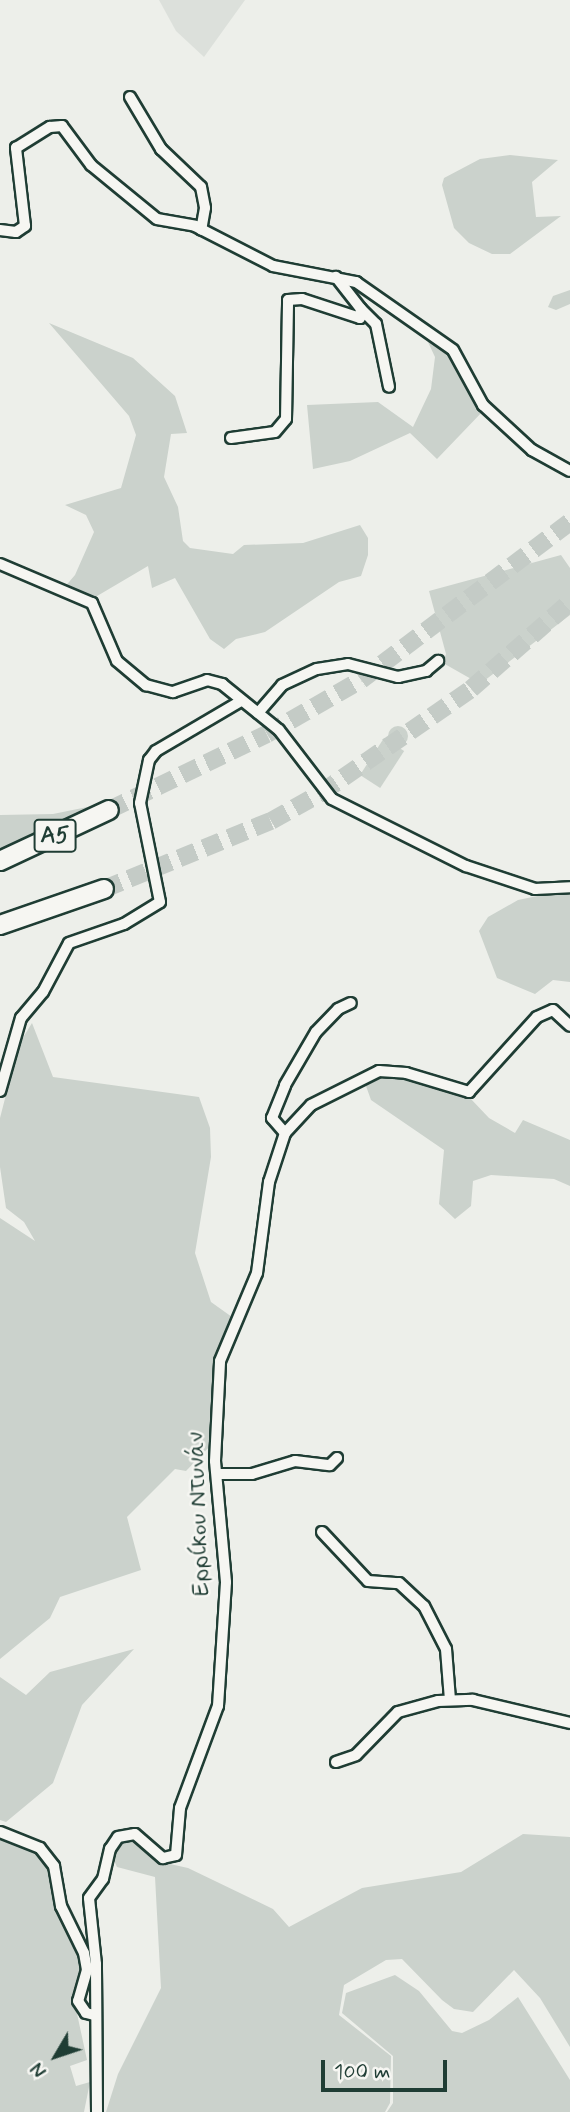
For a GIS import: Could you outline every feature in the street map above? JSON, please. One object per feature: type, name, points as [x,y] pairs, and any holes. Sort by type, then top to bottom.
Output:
[{"type":"highway","name":"Α5","points":[[0,861],[109,810]]},
{"type":"highway","points":[[0,925],[104,889]]},
{"type":"street","points":[[130,97],[164,153],[201,187],[205,208],[201,230]]},
{"type":"street","points":[[0,229],[16,232],[25,224],[16,148],[57,125],[67,130],[91,165],[141,209],[159,220],[201,230],[273,266],[356,282],[453,350],[483,405],[532,450],[570,471]]},
{"type":"street","points":[[336,277],[360,309],[376,324],[389,387]]},
{"type":"street","points":[[231,438],[275,432],[286,419],[288,300],[303,299],[352,318],[360,318],[360,309]]},
{"type":"street","points":[[0,564],[92,603],[120,664],[146,685],[173,692],[214,680],[283,734],[326,794],[340,804],[475,870],[535,889],[570,887]]},
{"type":"street","points":[[258,713],[282,685],[312,670],[348,664],[398,677],[426,671],[438,661]]},
{"type":"street","points":[[0,1091],[22,1018],[43,992],[69,943],[124,924],[160,902],[140,803],[149,760],[156,751],[241,701]]},
{"type":"street","points":[[285,1133],[272,1118],[285,1085],[316,1032],[338,1009],[351,1003]]},
{"type":"street","name":"Ερρίκου Ντυνάν","points":[[97,2112],[91,1894],[104,1876],[113,1844],[121,1836],[135,1834],[165,1859],[176,1855],[180,1808],[220,1695],[220,1630],[226,1583],[218,1474],[220,1361],[257,1273],[269,1182],[285,1133],[311,1105],[379,1071],[406,1073],[468,1092],[537,1017],[552,1010],[570,1026]]},
{"type":"street","points":[[218,1474],[252,1474],[295,1461],[330,1465],[337,1458]]},
{"type":"street","points":[[322,1532],[368,1581],[399,1583],[421,1602],[446,1649],[450,1700]]},
{"type":"street","points":[[337,1762],[356,1755],[398,1712],[450,1700],[473,1700],[570,1723]]},
{"type":"street","points":[[0,1832],[40,1848],[54,1866],[61,1906],[86,1965],[78,2001],[86,2013],[95,2015]]},
{"type":"shaded area","points":[[159,0],[245,0],[204,57],[176,31]]},
{"type":"shaded area","points":[[510,155],[558,160],[532,182],[536,217],[561,216],[510,254],[492,254],[469,243],[454,228],[442,185],[444,178],[480,159]]},
{"type":"shaded area","points":[[570,290],[570,304],[556,310],[548,307],[553,296]]},
{"type":"shaded area","points":[[397,312],[451,351],[484,410],[437,459],[410,433],[350,461],[313,469],[307,405],[378,402],[413,427],[431,389],[435,357],[427,340],[396,318]]},
{"type":"shaded area","points":[[49,323],[133,358],[175,396],[187,433],[171,434],[164,477],[178,507],[183,541],[190,548],[233,554],[244,545],[303,543],[360,525],[368,538],[368,555],[361,576],[339,582],[265,632],[236,639],[224,649],[210,639],[175,578],[152,588],[148,566],[92,599],[63,589],[75,575],[94,532],[86,515],[65,505],[121,488],[136,435],[129,416]]},
{"type":"shaded area","points":[[561,555],[570,568],[570,615],[480,684],[443,663],[446,654],[429,591]]},
{"type":"shaded area","points":[[398,726],[405,729],[408,736],[405,743],[398,746],[391,743],[388,736],[391,729]]},
{"type":"shaded area","points":[[384,738],[404,751],[380,788],[360,775]]},
{"type":"shaded area","points":[[107,803],[0,850],[0,815],[53,814]]},
{"type":"shaded area","points":[[547,894],[570,894],[570,982],[553,980],[535,994],[497,978],[479,931],[488,917],[518,900]]},
{"type":"shaded area","points":[[32,1023],[53,1077],[199,1097],[210,1128],[211,1157],[195,1253],[211,1302],[232,1317],[217,1358],[210,1446],[186,1471],[175,1469],[127,1517],[141,1570],[60,1597],[50,1618],[0,1659],[0,1218],[35,1241],[24,1222],[6,1208],[0,1167],[0,1118],[19,1044]]},
{"type":"shaded area","points":[[378,1075],[412,1077],[470,1098],[489,1118],[515,1133],[523,1120],[570,1140],[570,1186],[554,1179],[491,1175],[473,1181],[471,1206],[455,1219],[439,1204],[444,1150],[371,1100],[366,1086]]},
{"type":"shaded area","points":[[134,1649],[82,1705],[53,1783],[6,1822],[0,1820],[0,1677],[26,1695],[50,1672]]},
{"type":"shaded area","points":[[523,1834],[570,1837],[570,2047],[540,1998],[514,1970],[473,2012],[454,2009],[402,1959],[386,1960],[344,1985],[339,2015],[391,2056],[390,2103],[385,2112],[106,2112],[118,2074],[161,1988],[155,1877],[117,1867],[112,1856],[119,1840],[135,1839],[161,1862],[188,1868],[273,1909],[289,1927],[362,1888],[461,1872]]},
{"type":"shaded area","points":[[0,1839],[35,1849],[49,1865],[82,1961],[73,1995],[87,2060],[70,2066],[76,2086],[90,2082],[84,2112],[0,2112]]},
{"type":"shaded area","points":[[395,1975],[419,1991],[452,2031],[462,2033],[489,2020],[518,1997],[570,2080],[570,2112],[387,2112],[393,2103],[393,2056],[342,2013],[346,1993]]},
{"type":"tunnel","points":[[109,810],[267,734],[361,680],[570,522]]},
{"type":"tunnel","points":[[104,889],[271,821],[321,793],[471,689],[570,602]]}]
